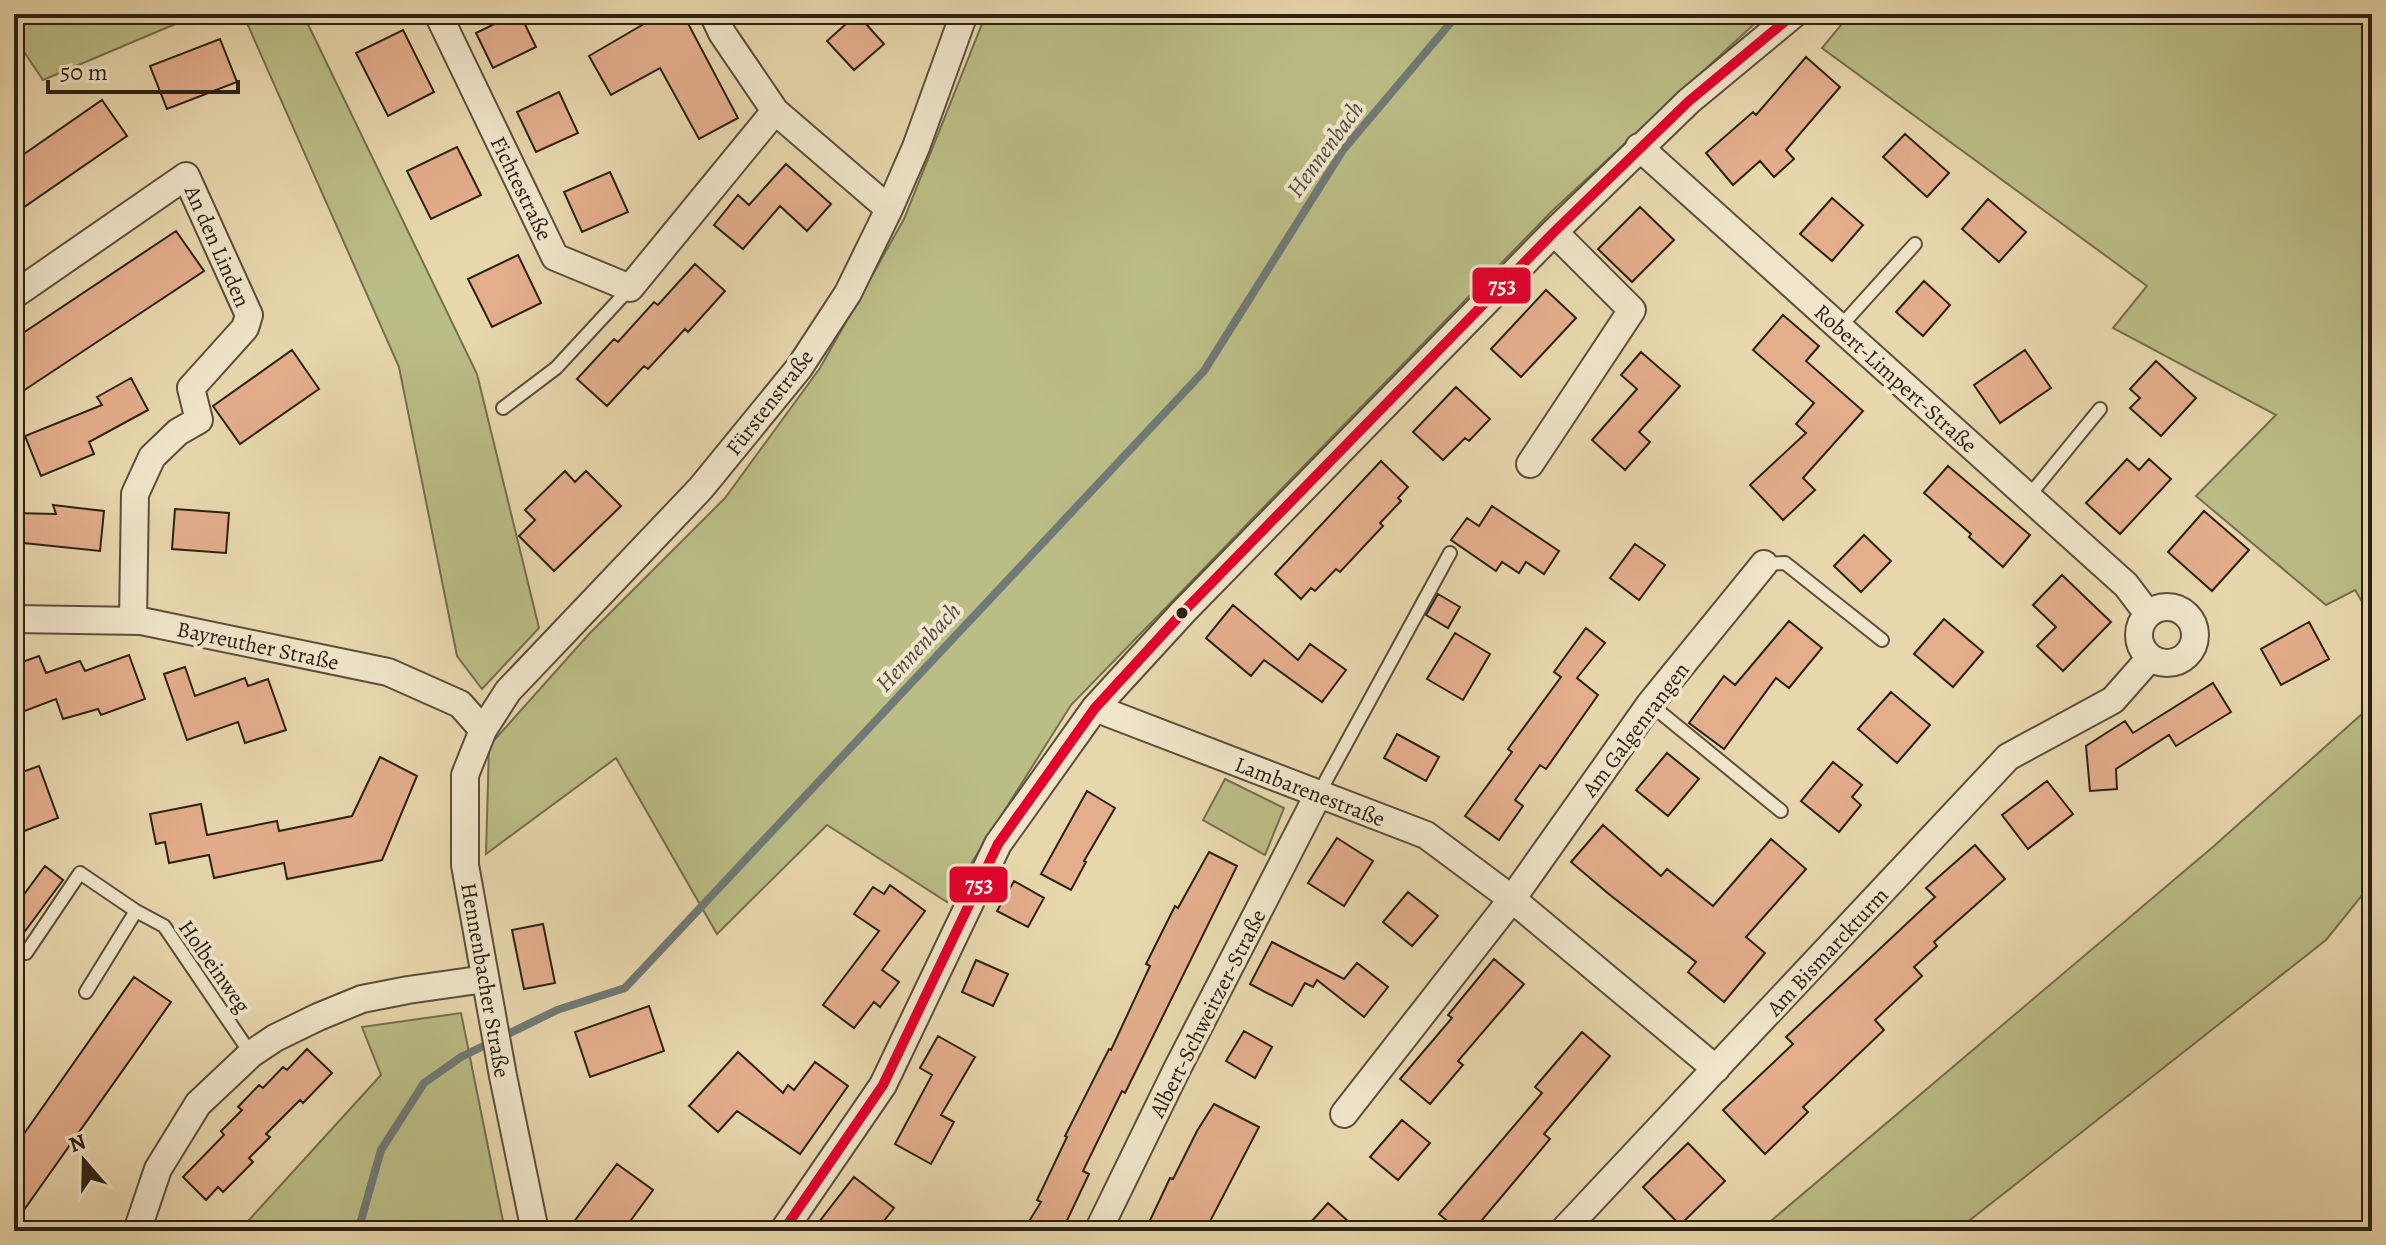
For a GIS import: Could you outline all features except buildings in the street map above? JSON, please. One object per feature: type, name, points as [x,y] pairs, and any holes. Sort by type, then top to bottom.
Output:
[{"type":"street","name":"Fichtestraße","points":[[438,14],[555,257],[630,288]]},
{"type":"street","points":[[713,14],[722,33],[775,111],[889,209]]},
{"type":"street","name":"Fürstenstraße","points":[[483,730],[508,691],[701,488],[799,368],[848,293],[889,209],[916,147],[964,14]]},
{"type":"street","points":[[783,1231],[883,1085],[998,844],[1095,708],[1183,612],[1639,147],[1794,14]]},
{"type":"street","points":[[630,288],[775,111]]},
{"type":"street","name":"Robert-Limpert-Straße","points":[[1639,147],[2126,585],[2148,614]]},
{"type":"street","name":"An den Linden","points":[[14,295],[186,176],[249,315],[245,328],[191,388],[199,420],[178,432],[152,457],[135,494],[133,621]]},
{"type":"street","points":[[1530,464],[1632,310],[1554,232]]},
{"type":"street","name":"Am Galgenrangen","points":[[1512,899],[1650,704],[1764,564]]},
{"type":"street","points":[[2166,606],[2184,612],[2191,620],[2196,639],[2193,648],[2178,662],[2158,663],[2150,658],[2143,651],[2138,632],[2141,622],[2148,614],[2166,606]]},
{"type":"street","name":"Bayreuther Straße","points":[[14,619],[133,621],[388,672],[460,704],[483,730]]},
{"type":"street","name":"Am Bismarckturm","points":[[1563,1231],[2008,757],[2113,700],[2150,658]]},
{"type":"street","name":"Lambarenestraße","points":[[1095,708],[1426,835],[1512,899],[1716,1069]]},
{"type":"street","name":"Hennenbacher Straße","points":[[483,730],[465,775],[465,865],[535,1231]]},
{"type":"street","name":"Albert-Schweitzer-Straße","points":[[1098,1231],[1177,1069],[1318,795]]},
{"type":"street","points":[[1344,1114],[1512,899]]},
{"type":"street","points":[[137,1231],[158,1169],[198,1104],[251,1054],[303,1024],[362,999],[485,979]]},
{"type":"lane","points":[[1839,328],[1915,244]]},
{"type":"lane","points":[[503,408],[556,368],[630,288]]},
{"type":"lane","points":[[2028,497],[2100,409]]},
{"type":"lane","points":[[1318,795],[1450,553]]},
{"type":"lane","points":[[1764,564],[1785,563],[1882,640]]},
{"type":"lane","points":[[1650,704],[1781,811]]},
{"type":"lane","name":"Holbeinweg","points":[[26,953],[80,873],[164,926],[251,1054]]},
{"type":"lane","points":[[86,992],[136,911]]},
{"type":"green space","points":[[14,14],[199,14],[43,80],[14,37]]},
{"type":"green space","points":[[243,14],[303,14],[477,374],[539,628],[482,689],[457,656],[399,367]]},
{"type":"green space","points":[[986,14],[1765,14],[1552,211],[1071,705],[947,902],[827,825],[717,934],[616,758],[486,854],[489,746],[589,634],[725,498],[820,368],[904,219]]},
{"type":"green space","points":[[1850,14],[2372,14],[2372,618],[2355,590],[2326,605],[2196,496],[2276,415],[2113,328],[2147,286],[1822,48]]},
{"type":"green space","points":[[2372,705],[2372,883],[2326,940],[1956,1231],[1759,1231],[2214,846]]},
{"type":"green space","points":[[1225,779],[1284,808],[1265,855],[1203,820]]},
{"type":"green space","points":[[461,1013],[505,1231],[239,1231],[381,1075],[362,1027]]},
{"type":"waterway","name":"Hennenbach","points":[[358,1231],[381,1150],[424,1083],[461,1057],[557,1010],[625,988],[1204,371],[1343,150],[1458,14]]},
{"type":"transit line","name":"753","points":[[783,1231],[883,1085],[998,844],[1095,708],[1183,612],[1554,232],[1689,101],[1794,14]]}]
